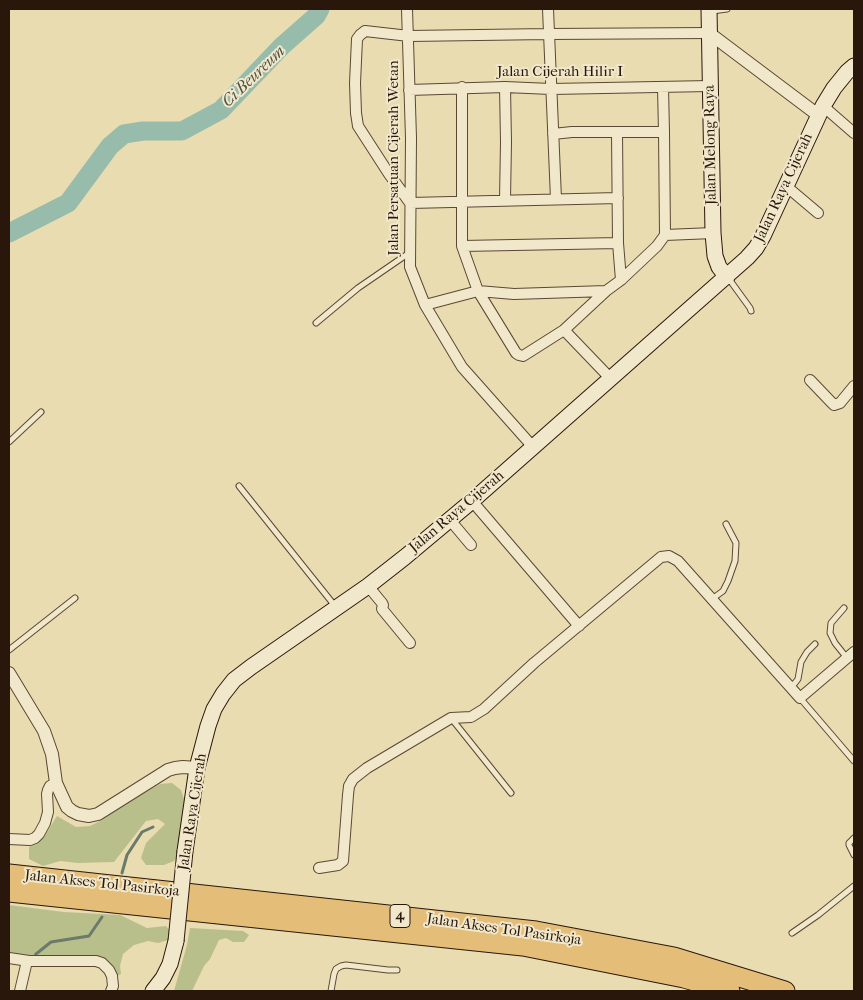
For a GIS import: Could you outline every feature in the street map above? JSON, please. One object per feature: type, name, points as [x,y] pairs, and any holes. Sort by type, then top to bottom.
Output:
[{"type":"highway","name":"Jalan Akses Tol Pasirkoja","points":[[9,874],[536,931],[674,957],[785,991]]},
{"type":"highway","name":"Jalan Akses Tol Pasirkoja","points":[[9,892],[524,946],[684,978],[730,991]]},
{"type":"main road","name":"Jalan Melong Raya","points":[[718,10],[709,33],[713,233],[715,256],[719,267],[727,277]]},
{"type":"main road","name":"Jalan Raya Cijerah","points":[[153,991],[163,978],[170,964],[176,941],[196,768],[214,709],[223,694],[234,680],[368,586],[450,520],[747,258],[763,236],[820,111],[834,88],[854,66]]},
{"type":"street","name":"Jalan Persatuan Cijerah Wetan","points":[[407,9],[411,138],[409,253],[412,274],[425,305],[462,367],[534,447]]},
{"type":"street","points":[[548,9],[556,199]]},
{"type":"street","points":[[618,198],[410,203],[358,126],[354,83],[357,39],[360,34],[365,31],[409,36],[709,33],[854,134]]},
{"type":"street","name":"Jalan Cijerah Hilir I","points":[[409,90],[462,87],[551,89],[710,86]]},
{"type":"street","points":[[462,87],[462,246],[478,291],[516,353],[523,356],[564,330],[606,291],[621,280],[657,246],[665,235],[663,87]]},
{"type":"street","points":[[505,87],[505,200]]},
{"type":"street","points":[[553,134],[572,132],[664,132]]},
{"type":"street","points":[[617,132],[618,243],[621,280]]},
{"type":"street","points":[[786,186],[818,213]]},
{"type":"street","points":[[665,235],[713,233]]},
{"type":"street","points":[[462,246],[618,243]]},
{"type":"street","points":[[425,305],[478,291],[514,294],[606,291]]},
{"type":"street","points":[[564,330],[611,379]]},
{"type":"street","points":[[810,380],[834,404],[840,403],[854,386]]},
{"type":"street","points":[[472,501],[579,626]]},
{"type":"street","points":[[450,520],[472,544]]},
{"type":"street","points":[[319,868],[333,867],[343,860],[349,786],[353,778],[451,718],[471,717],[484,709],[534,663],[644,570],[661,558],[669,556],[678,561],[800,698],[850,655]]},
{"type":"street","points":[[368,586],[382,603],[382,609],[410,643]]},
{"type":"street","points":[[9,673],[44,731],[52,754],[56,783],[67,807],[72,811],[89,816],[98,814],[168,770],[182,767],[196,768]]},
{"type":"street","points":[[9,839],[30,840],[35,838],[45,822],[48,812],[48,790],[50,786],[56,783]]},
{"type":"street","points":[[9,958],[30,961],[96,961],[102,963],[109,970],[113,986],[111,991]]},
{"type":"street","points":[[20,991],[30,961]]},
{"type":"lane","points":[[316,323],[358,288],[409,253]]},
{"type":"lane","points":[[727,277],[751,312]]},
{"type":"lane","points":[[9,442],[41,412]]},
{"type":"lane","points":[[239,486],[337,608]]},
{"type":"lane","points":[[712,599],[723,591],[735,561],[736,543],[726,524]]},
{"type":"lane","points":[[10,647],[75,598]]},
{"type":"lane","points":[[844,608],[831,623],[830,633],[835,643],[850,655]]},
{"type":"lane","points":[[790,687],[798,679],[801,662],[815,644]]},
{"type":"lane","points":[[800,698],[854,761]]},
{"type":"lane","points":[[451,718],[511,793]]},
{"type":"lane","points":[[854,838],[848,845],[854,855]]},
{"type":"lane","points":[[792,933],[854,886]]},
{"type":"lane","points":[[332,991],[334,974],[340,966],[397,970]]},
{"type":"green space","points":[[172,783],[181,790],[185,810],[179,855],[174,861],[164,865],[146,865],[141,858],[146,843],[165,824],[158,819],[146,821],[114,862],[78,863],[60,861],[43,866],[29,859],[29,847],[44,837],[57,816],[76,827],[90,826],[160,784]]},
{"type":"green space","points":[[9,905],[64,912],[120,915],[147,928],[166,926],[170,931],[168,940],[158,943],[148,941],[134,945],[123,954],[120,966],[121,974],[109,980],[103,967],[9,959]]},
{"type":"green space","points":[[190,928],[243,931],[249,935],[244,942],[233,942],[226,938],[219,940],[192,991],[174,991],[187,945]]},
{"type":"waterway","name":"Ci Beureum","points":[[9,233],[68,203],[110,146],[124,134],[143,131],[182,131],[221,110],[282,46],[316,16],[320,9]]},
{"type":"waterway","points":[[122,873],[127,855],[142,832],[153,827]]},
{"type":"waterway","points":[[34,958],[36,954],[51,942],[89,936],[102,917]]}]
